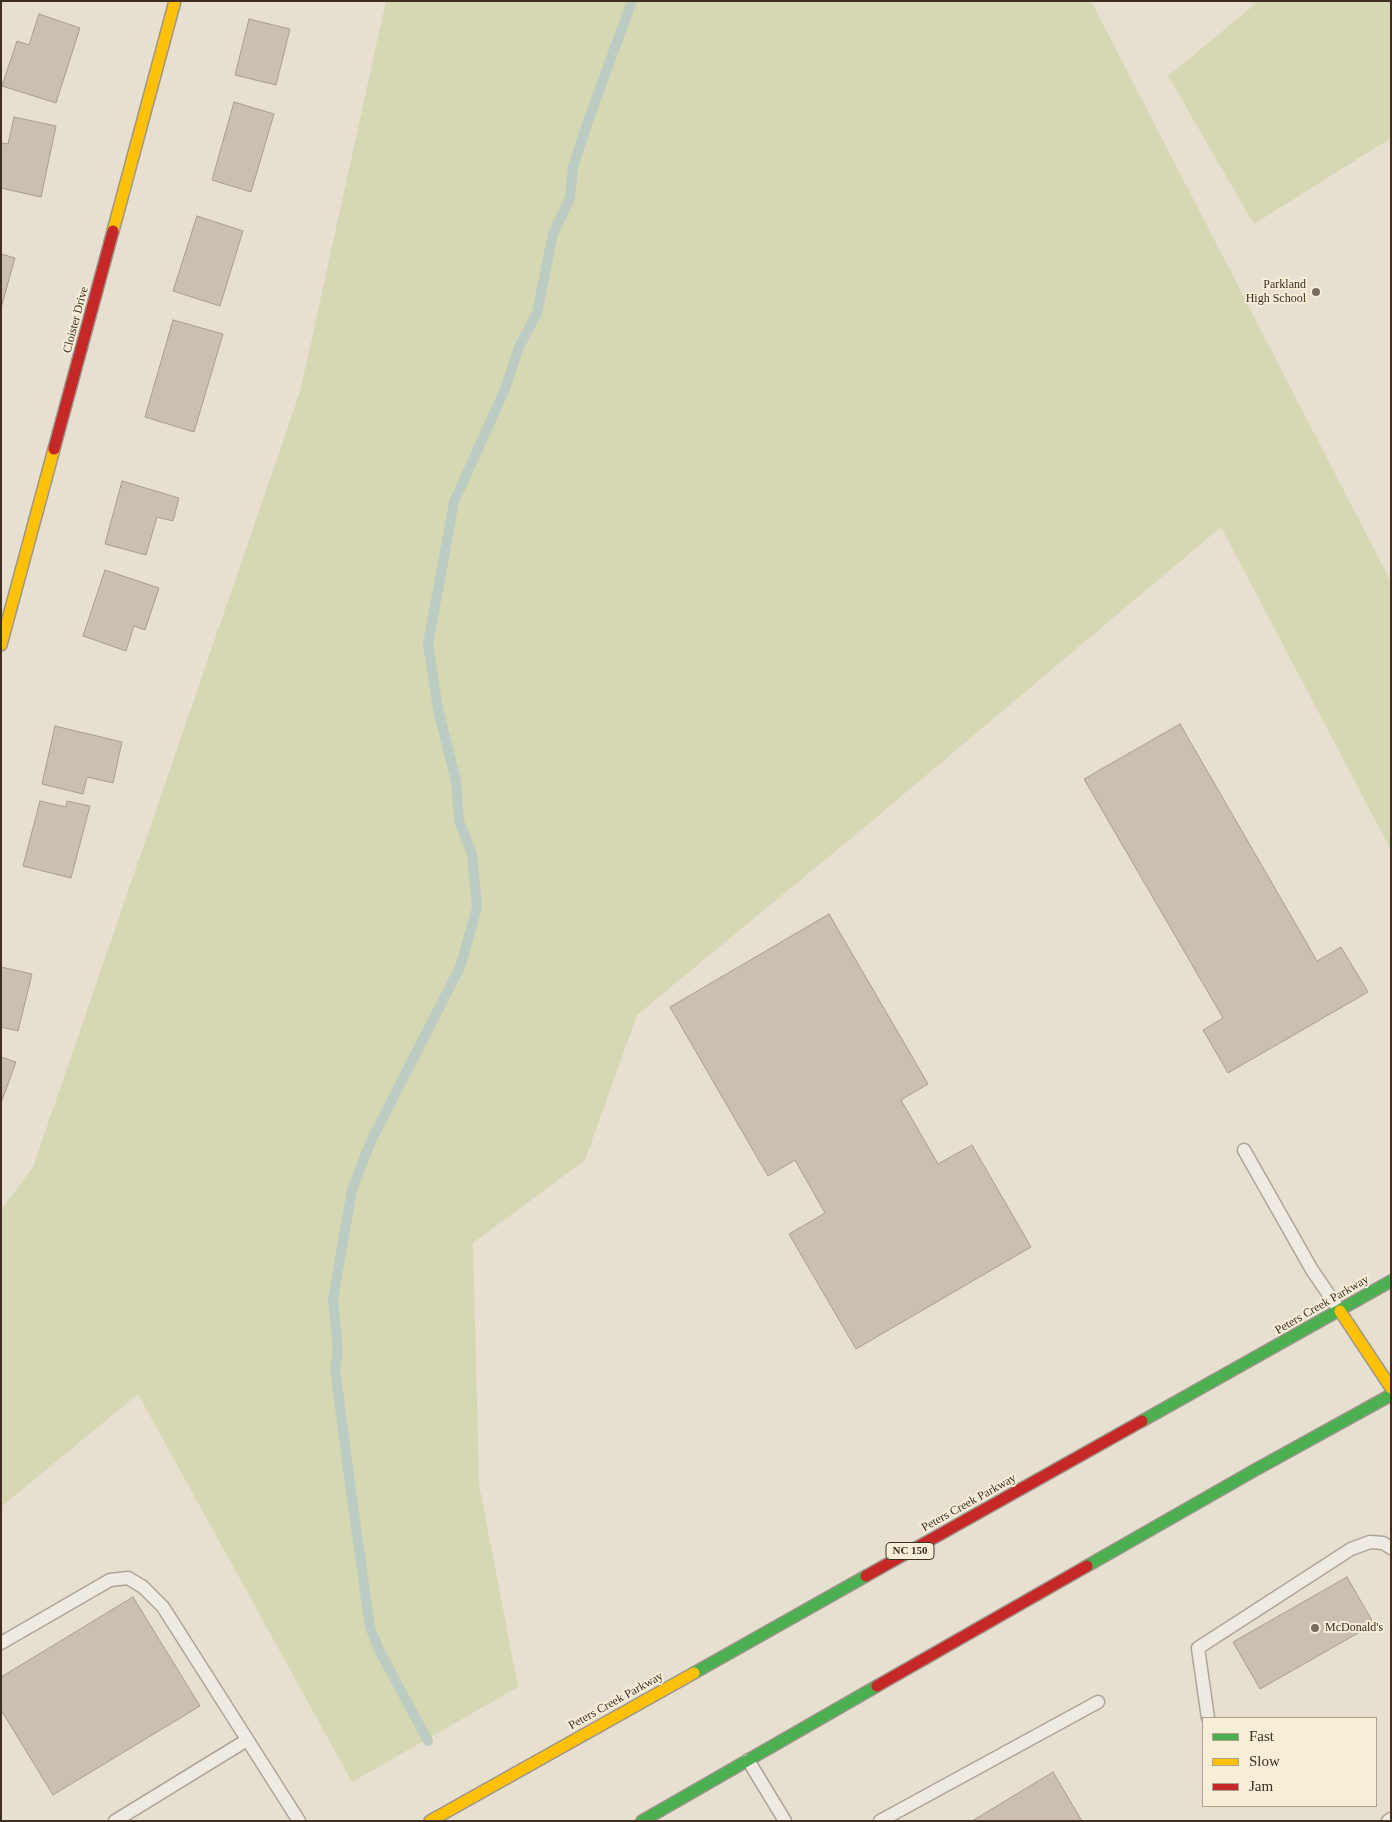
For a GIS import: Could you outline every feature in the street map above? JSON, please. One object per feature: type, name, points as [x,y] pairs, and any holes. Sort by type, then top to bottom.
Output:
[{"type":"main road","name":"Cloister Drive","points":[[1,646],[175,1]]},
{"type":"main road","name":"Peters Creek Parkway","points":[[430,1821],[1391,1281]]},
{"type":"main road","points":[[1340,1311],[1391,1388]]},
{"type":"main road","points":[[642,1821],[1255,1470],[1391,1395]]},
{"type":"lane","points":[[1244,1150],[1312,1270],[1340,1311]]},
{"type":"lane","points":[[1208,1717],[1198,1648],[1351,1550],[1370,1542],[1383,1543],[1391,1548]]},
{"type":"lane","points":[[1,1643],[110,1580],[128,1578],[143,1587],[162,1607],[299,1821]]},
{"type":"lane","points":[[880,1821],[1098,1702]]},
{"type":"lane","points":[[115,1821],[247,1740]]},
{"type":"lane","points":[[748,1760],[785,1821]]},
{"type":"green space","points":[[386,1],[1091,1],[1391,582],[1391,850],[1221,527],[866,826],[637,1015],[585,1160],[473,1243],[479,1484],[518,1687],[352,1782],[138,1394],[1,1507],[1,1210],[33,1167],[300,392]]},
{"type":"green space","points":[[1259,1],[1391,1],[1391,138],[1254,224],[1168,76]]},
{"type":"building","points":[[39,14],[80,28],[56,103],[2,86],[17,41],[29,45]]},
{"type":"building","points":[[249,19],[290,29],[276,85],[235,75]]},
{"type":"building","points":[[234,102],[274,114],[251,192],[212,180]]},
{"type":"building","points":[[14,117],[56,126],[41,197],[1,188],[1,143],[8,144]]},
{"type":"building","points":[[197,216],[243,231],[220,306],[173,291]]},
{"type":"building","points":[[1,254],[15,258],[1,308]]},
{"type":"building","points":[[173,320],[223,334],[194,432],[145,417]]},
{"type":"building","points":[[122,481],[179,498],[173,521],[157,517],[146,555],[105,544]]},
{"type":"building","points":[[105,570],[159,588],[145,630],[134,626],[126,651],[83,636]]},
{"type":"building","points":[[1180,724],[1317,961],[1341,947],[1368,992],[1228,1073],[1203,1030],[1223,1018],[1084,779]]},
{"type":"building","points":[[55,726],[122,742],[113,783],[87,777],[83,794],[42,784]]},
{"type":"building","points":[[40,801],[66,807],[67,801],[90,806],[71,878],[23,866]]},
{"type":"building","points":[[829,914],[928,1084],[901,1100],[938,1164],[972,1145],[1031,1247],[856,1349],[789,1234],[825,1213],[795,1160],[768,1176],[670,1007]]},
{"type":"building","points":[[1,967],[32,974],[18,1031],[1,1027]]},
{"type":"building","points":[[1,1057],[16,1062],[1,1103]]},
{"type":"building","points":[[1347,1577],[1374,1624],[1260,1689],[1233,1642]]},
{"type":"building","points":[[133,1597],[200,1706],[53,1795],[1,1710],[1,1677]]},
{"type":"building","points":[[1053,1772],[1082,1821],[972,1821]]},
{"type":"waterway","points":[[428,1741],[379,1650],[370,1627],[335,1368],[338,1352],[333,1299],[352,1190],[371,1141],[461,965],[477,907],[472,854],[459,821],[456,781],[438,709],[428,644],[454,502],[505,389],[519,347],[537,313],[553,234],[570,198],[573,167],[632,1]]},
{"type":"traffic: fast","points":[[1142,1421],[1391,1281]]},
{"type":"traffic: fast","points":[[1087,1566],[1391,1395]]},
{"type":"traffic: fast","points":[[694,1673],[866,1576]]},
{"type":"traffic: fast","points":[[642,1821],[877,1686]]},
{"type":"traffic: slow","points":[[113,231],[175,1]]},
{"type":"traffic: slow","points":[[1,645],[54,449]]},
{"type":"traffic: slow","points":[[1340,1311],[1391,1388]]},
{"type":"traffic: slow","points":[[430,1821],[694,1673]]},
{"type":"traffic: jam","points":[[54,449],[113,231]]},
{"type":"traffic: jam","points":[[866,1576],[1142,1421]]},
{"type":"traffic: jam","points":[[877,1686],[1087,1566]]},
{"type":"place","name":"Parkland High School","points":[[1316,292]]},
{"type":"place","name":"McDonald's","points":[[1315,1628]]}]
